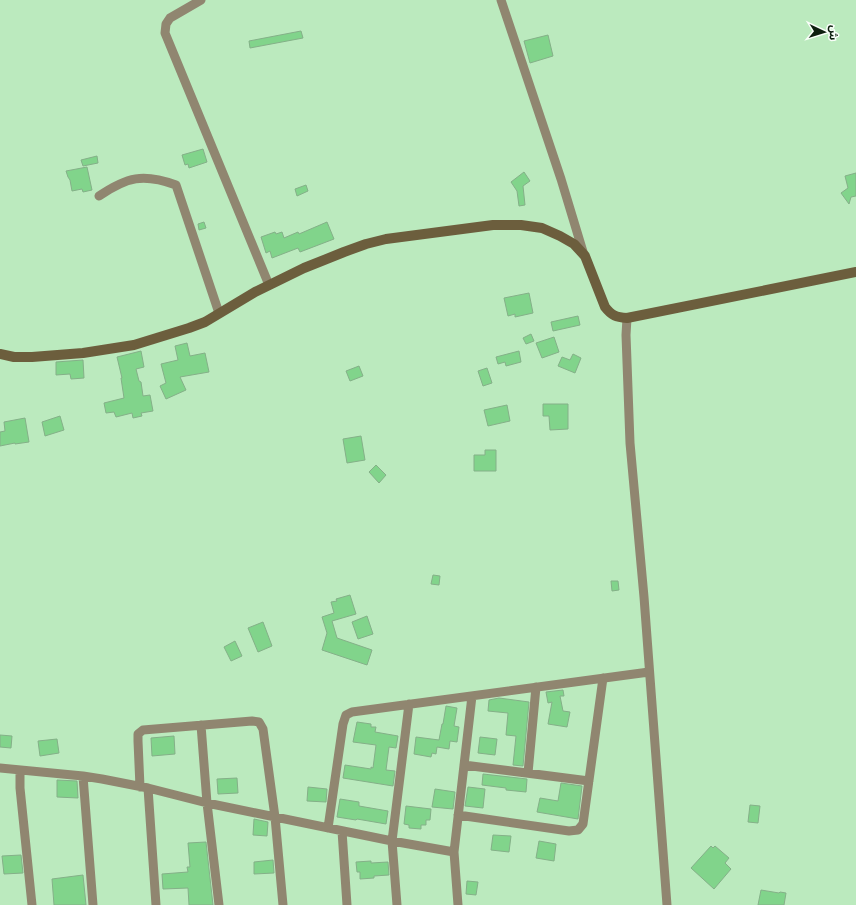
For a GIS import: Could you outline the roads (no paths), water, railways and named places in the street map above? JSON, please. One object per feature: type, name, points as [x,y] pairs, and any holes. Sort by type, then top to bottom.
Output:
[{"type":"street","points":[[201,0],[170,18],[166,24],[165,32],[269,285]]},
{"type":"street","points":[[501,0],[561,179],[585,256],[605,307],[610,314],[627,318],[856,272]]},
{"type":"street","points":[[99,196],[112,187],[132,179],[147,177],[165,180],[176,184],[219,313]]},
{"type":"street","points":[[0,354],[14,357],[32,358],[84,353],[134,345],[205,322],[254,292],[304,268],[366,244],[386,239],[493,225],[521,225],[542,228],[560,236],[574,244],[585,256]]},
{"type":"street","points":[[627,318],[626,335],[630,442],[644,597],[667,905]]},
{"type":"street","points":[[328,828],[343,724],[346,715],[352,712],[649,672]]},
{"type":"street","points":[[458,815],[578,830],[583,824],[603,678]]},
{"type":"street","points":[[528,773],[536,687]]},
{"type":"street","points":[[458,905],[454,852],[472,696]]},
{"type":"street","points":[[397,905],[392,842],[408,704]]},
{"type":"street","points":[[156,905],[138,734],[143,730],[252,721],[259,722],[263,729],[275,817],[283,905]]},
{"type":"street","points":[[201,725],[218,905]]},
{"type":"street","points":[[464,765],[589,781]]},
{"type":"street","points":[[0,768],[84,776],[392,842],[454,852]]},
{"type":"street","points":[[20,770],[20,788],[32,905]]},
{"type":"street","points":[[84,776],[92,905]]},
{"type":"street","points":[[342,831],[347,905]]}]
